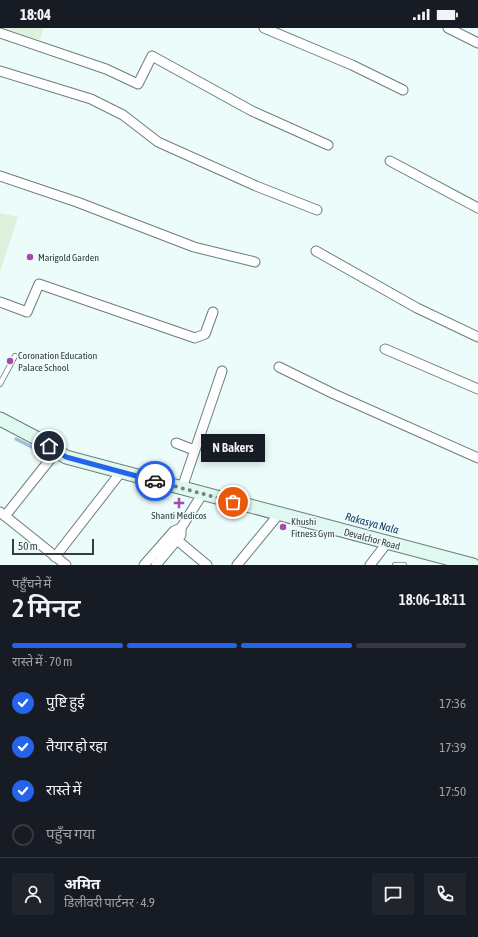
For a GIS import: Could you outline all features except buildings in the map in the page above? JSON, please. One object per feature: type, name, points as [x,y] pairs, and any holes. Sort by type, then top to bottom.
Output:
[{"type":"main road","name":"Devalchor Road","points":[[0,419],[40,440],[56,452],[66,457],[121,472],[183,482],[203,494],[474,565]]},
{"type":"street","points":[[264,28],[300,45],[352,65],[403,90]]},
{"type":"street","points":[[448,28],[478,43]]},
{"type":"street","points":[[0,33],[106,69],[138,84],[152,56],[252,111],[328,146]]},
{"type":"street","points":[[0,71],[91,99],[123,115],[158,142],[256,186],[317,210]]},
{"type":"street","points":[[390,162],[478,208]]},
{"type":"street","points":[[0,176],[76,202],[194,247],[255,262]]},
{"type":"street","points":[[316,250],[417,308],[478,336]]},
{"type":"street","points":[[0,302],[27,312],[39,284],[195,338],[205,334],[213,312]]},
{"type":"street","points":[[385,348],[478,389]]},
{"type":"street","points":[[279,367],[334,394],[478,458]]},
{"type":"street","points":[[183,482],[222,371]]},
{"type":"street","points":[[176,443],[194,450]]},
{"type":"street","points":[[56,452],[2,514],[66,565]]},
{"type":"street","points":[[55,557],[121,472]]},
{"type":"street","points":[[156,565],[177,540],[180,535],[181,528],[203,494]]},
{"type":"street","points":[[237,565],[279,514]]},
{"type":"street","points":[[144,565],[174,531],[181,528]]},
{"type":"street","points":[[177,540],[207,565]]},
{"type":"street","points":[[370,565],[387,543]]},
{"type":"lane","points":[[0,384],[15,356]]},
{"type":"lane","points":[[395,565],[404,565]]},
{"type":"green space","points":[[3,28],[44,28],[40,40]]},
{"type":"green space","points":[[0,213],[18,217],[0,272]]},
{"type":"waterway","name":"Rakasya Nala","points":[[16,439],[44,453]]},
{"type":"way so far","points":[[155,481],[233,502]]},
{"type":"place","name":"Marigold Garden","points":[[30,257]]},
{"type":"place","name":"Coronation Education Palace School","points":[[10,361]]},
{"type":"place","name":"N Bakers","points":[[233,502]]},
{"type":"place","name":"Shanti Medicos","points":[[179,503]]},
{"type":"place","name":"Khushi Fitness Gym","points":[[283,527]]},
{"type":"route","points":[[49,446],[56,452],[66,457],[155,481]]}]
